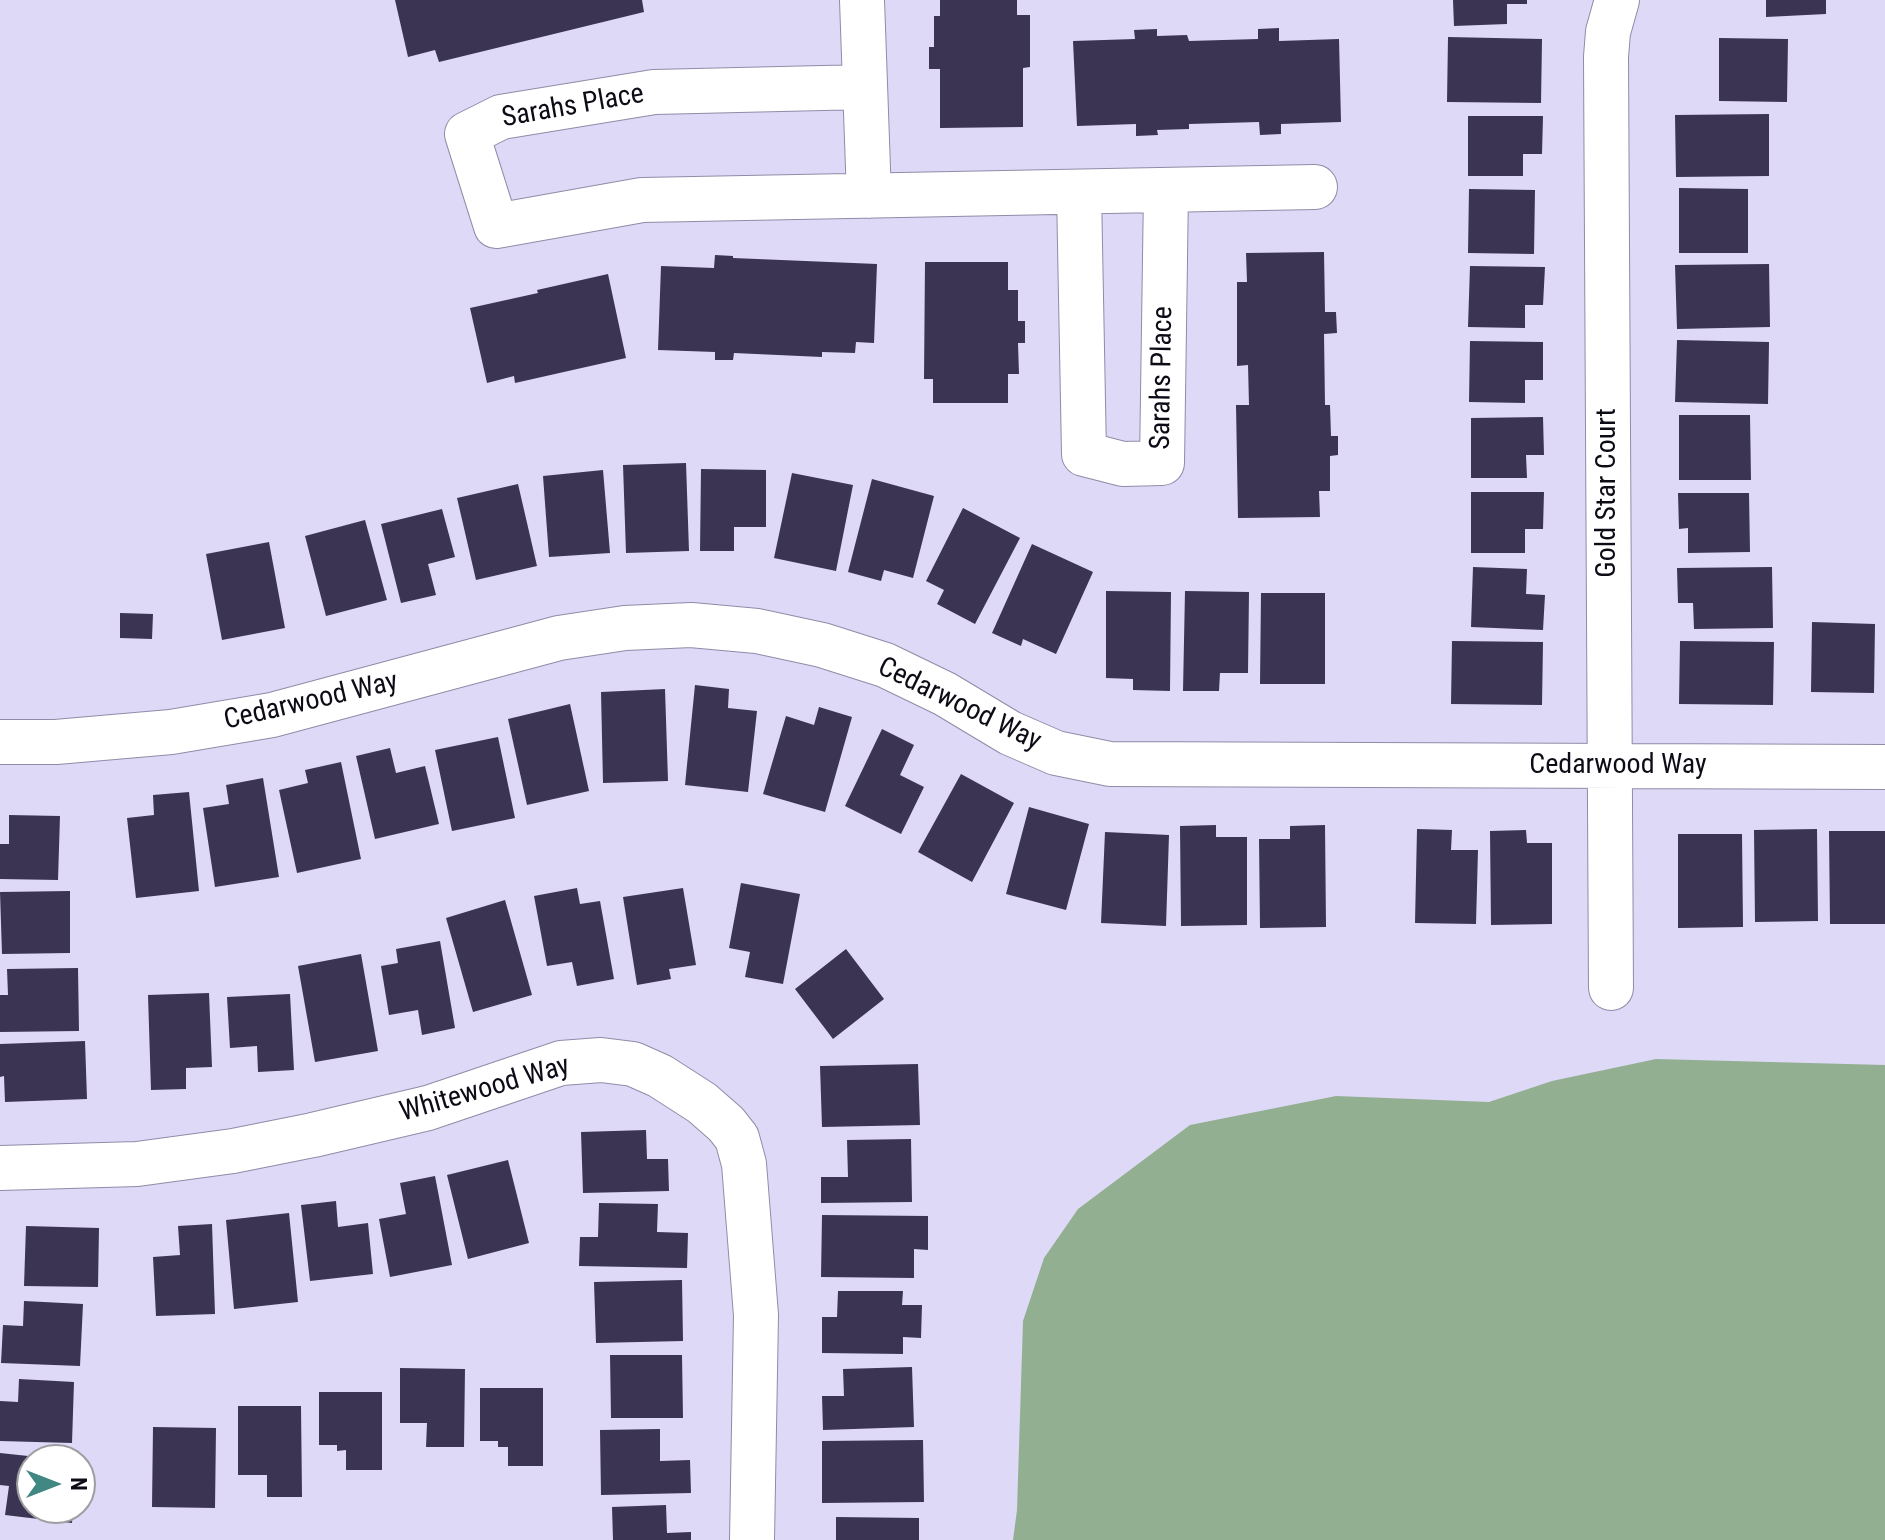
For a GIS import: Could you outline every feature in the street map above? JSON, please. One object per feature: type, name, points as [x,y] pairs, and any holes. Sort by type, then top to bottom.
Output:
[{"type":"street","points":[[862,0],[869,196]]},
{"type":"street","name":"Gold Star Court","points":[[1611,988],[1606,57],[1608,32],[1617,0]]},
{"type":"street","name":"Sarahs Place","points":[[865,87],[654,92],[501,117],[467,134],[496,226],[642,200],[1315,187]]},
{"type":"street","name":"Sarahs Place","points":[[1079,192],[1084,454],[1123,464],[1162,463],[1166,190]]},
{"type":"street","name":"Cedarwood Way","points":[[0,742],[56,742],[171,732],[272,715],[559,638],[625,628],[691,625],[770,634],[822,645],[885,665],[945,694],[1010,733],[1056,753],[1110,764],[1885,767]]},
{"type":"street","name":"Whitewood Way","points":[[0,1168],[137,1164],[233,1151],[428,1108],[561,1063],[601,1060],[633,1064],[660,1076],[702,1103],[726,1124],[737,1138],[744,1164],[756,1315],[752,1540]]},
{"type":"green space","points":[[1656,1059],[1885,1065],[1885,1540],[1013,1540],[1017,1510],[1023,1321],[1044,1258],[1078,1209],[1190,1125],[1336,1096],[1489,1102],[1552,1081]]},
{"type":"building","points":[[395,0],[642,0],[644,12],[439,62],[435,50],[408,57]]},
{"type":"building","points":[[940,0],[1017,0],[1017,15],[1030,15],[1030,67],[1023,68],[1023,127],[940,128],[940,69],[929,69],[929,47],[934,47],[934,16],[940,16]]},
{"type":"building","points":[[1453,0],[1527,0],[1527,4],[1507,4],[1507,24],[1454,26]]},
{"type":"building","points":[[1766,0],[1826,0],[1826,14],[1766,17]]},
{"type":"building","points":[[1279,28],[1279,41],[1339,39],[1341,122],[1281,124],[1281,134],[1260,135],[1259,122],[1189,124],[1189,129],[1157,130],[1158,135],[1136,136],[1136,124],[1077,126],[1073,41],[1135,39],[1134,30],[1157,29],[1157,36],[1187,35],[1189,41],[1258,39],[1258,29]]},
{"type":"building","points":[[1448,37],[1542,39],[1541,103],[1447,102]]},
{"type":"building","points":[[1719,38],[1788,39],[1787,102],[1719,101]]},
{"type":"building","points":[[1769,114],[1769,176],[1676,177],[1675,115]]},
{"type":"building","points":[[1468,116],[1543,116],[1542,154],[1523,154],[1523,176],[1468,176]]},
{"type":"building","points":[[1679,188],[1748,189],[1748,253],[1679,253]]},
{"type":"building","points":[[1469,189],[1535,190],[1534,254],[1468,253]]},
{"type":"building","points":[[1324,252],[1325,312],[1336,312],[1337,333],[1324,334],[1325,405],[1330,405],[1331,436],[1338,436],[1338,455],[1330,456],[1330,491],[1319,491],[1320,517],[1238,518],[1236,405],[1249,405],[1248,365],[1237,366],[1237,282],[1247,282],[1246,253]]},
{"type":"building","points":[[715,255],[877,264],[874,343],[856,342],[855,353],[822,352],[822,357],[734,353],[733,360],[715,360],[715,352],[658,350],[661,266],[714,268]]},
{"type":"building","points":[[925,262],[1008,262],[1008,290],[1018,290],[1018,321],[1025,321],[1025,343],[1018,343],[1019,374],[1008,374],[1008,403],[933,403],[933,379],[924,379]]},
{"type":"building","points":[[1769,264],[1770,327],[1677,329],[1675,265]]},
{"type":"building","points":[[1470,266],[1545,267],[1543,305],[1525,305],[1525,328],[1468,327]]},
{"type":"building","points":[[608,274],[626,358],[515,383],[514,376],[487,383],[470,308]]},
{"type":"building","points":[[1677,340],[1769,342],[1768,404],[1675,402]]},
{"type":"building","points":[[1470,341],[1543,342],[1543,380],[1525,380],[1525,403],[1469,402]]},
{"type":"building","points":[[1679,415],[1750,415],[1751,480],[1679,480]]},
{"type":"building","points":[[1543,417],[1544,455],[1526,455],[1527,478],[1471,478],[1471,418]]},
{"type":"building","points":[[686,463],[689,551],[626,553],[623,465]]},
{"type":"building","points":[[701,469],[766,470],[766,527],[734,527],[734,551],[700,551]]},
{"type":"building","points":[[603,470],[610,553],[549,557],[543,476]]},
{"type":"building","points":[[792,473],[853,485],[836,571],[774,558]]},
{"type":"building","points":[[872,479],[934,496],[913,578],[884,570],[881,581],[848,572]]},
{"type":"building","points":[[518,484],[537,566],[476,580],[457,498]]},
{"type":"building","points":[[1471,492],[1544,492],[1543,529],[1525,529],[1525,553],[1471,553]]},
{"type":"building","points":[[1678,493],[1749,493],[1750,552],[1688,553],[1688,528],[1679,529]]},
{"type":"building","points":[[963,508],[1020,538],[975,624],[937,604],[944,590],[926,581]]},
{"type":"building","points":[[442,509],[455,557],[428,564],[436,595],[401,603],[381,524]]},
{"type":"building","points":[[365,520],[387,600],[326,616],[305,536]]},
{"type":"building","points":[[269,542],[285,628],[222,640],[206,554]]},
{"type":"building","points":[[1032,544],[1093,572],[1056,654],[1023,639],[1021,646],[992,633]]},
{"type":"building","points":[[1473,567],[1527,569],[1526,594],[1545,595],[1543,630],[1471,627]]},
{"type":"building","points":[[1772,567],[1773,628],[1694,629],[1693,603],[1678,603],[1677,568]]},
{"type":"building","points":[[1106,591],[1171,592],[1170,691],[1133,690],[1133,679],[1106,678]]},
{"type":"building","points":[[1185,591],[1249,592],[1248,673],[1220,673],[1219,691],[1183,691]]},
{"type":"building","points":[[1261,593],[1325,593],[1325,684],[1260,684]]},
{"type":"building","points":[[120,613],[153,614],[152,639],[120,638]]},
{"type":"building","points":[[1812,622],[1875,624],[1874,693],[1811,692]]},
{"type":"building","points":[[1452,641],[1543,642],[1542,705],[1451,704]]},
{"type":"building","points":[[1680,641],[1774,642],[1773,705],[1679,704]]},
{"type":"building","points":[[695,685],[729,689],[728,708],[757,711],[748,792],[685,785]]},
{"type":"building","points":[[665,689],[668,781],[603,783],[601,692]]},
{"type":"building","points":[[570,704],[589,791],[527,805],[508,719]]},
{"type":"building","points":[[819,707],[852,717],[825,812],[763,794],[786,716],[814,725]]},
{"type":"building","points":[[882,729],[914,745],[900,775],[924,787],[901,834],[845,806]]},
{"type":"building","points":[[498,737],[515,818],[452,831],[435,750]]},
{"type":"building","points":[[390,748],[396,773],[425,766],[439,824],[375,839],[356,756]]},
{"type":"building","points":[[341,762],[361,859],[297,873],[279,790],[308,783],[305,770]]},
{"type":"building","points":[[961,774],[1014,803],[972,882],[918,852]]},
{"type":"building","points":[[263,778],[279,877],[215,887],[203,808],[229,804],[226,785]]},
{"type":"building","points":[[189,792],[199,891],[136,898],[127,818],[154,815],[153,795]]},
{"type":"building","points":[[1029,807],[1089,824],[1066,910],[1006,894]]},
{"type":"building","points":[[9,815],[60,816],[58,880],[0,879],[0,844],[9,844]]},
{"type":"building","points":[[1216,825],[1216,837],[1247,837],[1247,925],[1181,926],[1180,826]]},
{"type":"building","points":[[1325,825],[1326,927],[1260,928],[1259,839],[1290,839],[1290,826]]},
{"type":"building","points":[[1417,829],[1452,830],[1451,850],[1478,850],[1476,924],[1415,923]]},
{"type":"building","points":[[1817,829],[1818,921],[1755,922],[1754,830]]},
{"type":"building","points":[[1526,830],[1527,843],[1552,843],[1552,924],[1491,925],[1490,831]]},
{"type":"building","points":[[1829,831],[1885,831],[1885,924],[1830,924]]},
{"type":"building","points":[[1105,832],[1169,835],[1166,926],[1101,923]]},
{"type":"building","points":[[1678,834],[1742,834],[1743,927],[1678,928]]},
{"type":"building","points":[[741,883],[800,894],[783,984],[745,977],[750,952],[729,948]]},
{"type":"building","points":[[577,888],[580,904],[600,901],[614,979],[577,986],[572,962],[547,966],[534,896]]},
{"type":"building","points":[[683,888],[696,965],[669,969],[671,979],[637,985],[623,897]]},
{"type":"building","points":[[70,891],[70,953],[2,954],[0,892]]},
{"type":"building","points":[[505,900],[532,995],[473,1012],[446,918]]},
{"type":"building","points":[[440,941],[455,1028],[422,1035],[418,1010],[389,1015],[381,966],[398,963],[396,949]]},
{"type":"building","points":[[846,949],[884,999],[833,1039],[795,989]]},
{"type":"building","points":[[361,954],[378,1051],[315,1062],[298,966]]},
{"type":"building","points":[[78,968],[79,1031],[0,1032],[0,995],[8,995],[7,969]]},
{"type":"building","points":[[209,993],[212,1067],[186,1068],[186,1089],[151,1090],[148,995]]},
{"type":"building","points":[[290,994],[294,1070],[258,1072],[257,1046],[230,1048],[227,997]]},
{"type":"building","points":[[85,1041],[87,1099],[5,1102],[4,1076],[0,1077],[0,1044]]},
{"type":"building","points":[[918,1064],[920,1125],[822,1127],[820,1066]]},
{"type":"building","points":[[646,1130],[647,1159],[668,1159],[669,1191],[583,1193],[581,1132]]},
{"type":"building","points":[[911,1139],[912,1202],[821,1203],[821,1177],[848,1177],[847,1140]]},
{"type":"building","points":[[508,1160],[529,1243],[468,1259],[447,1175]]},
{"type":"building","points":[[435,1176],[452,1265],[390,1277],[379,1219],[406,1214],[400,1183]]},
{"type":"building","points":[[336,1201],[338,1227],[368,1223],[373,1274],[310,1281],[301,1205]]},
{"type":"building","points":[[599,1203],[658,1204],[657,1232],[688,1233],[687,1268],[579,1266],[580,1237],[598,1237]]},
{"type":"building","points":[[289,1213],[298,1302],[234,1309],[226,1220]]},
{"type":"building","points":[[822,1215],[928,1216],[928,1250],[914,1249],[914,1278],[821,1277]]},
{"type":"building","points":[[212,1224],[215,1314],[156,1316],[153,1257],[180,1255],[178,1226]]},
{"type":"building","points":[[26,1226],[99,1228],[98,1287],[24,1286]]},
{"type":"building","points":[[682,1280],[683,1341],[596,1343],[594,1282]]},
{"type":"building","points":[[838,1291],[903,1291],[902,1305],[922,1305],[921,1338],[903,1337],[903,1354],[822,1353],[822,1317],[837,1317]]},
{"type":"building","points":[[24,1301],[83,1304],[80,1366],[1,1363],[3,1325],[23,1326]]},
{"type":"building","points":[[610,1355],[682,1355],[683,1418],[611,1418]]},
{"type":"building","points":[[912,1367],[914,1427],[823,1430],[822,1396],[844,1396],[843,1369]]},
{"type":"building","points":[[400,1368],[465,1369],[464,1447],[426,1447],[427,1423],[400,1423]]},
{"type":"building","points":[[19,1379],[74,1382],[72,1443],[0,1441],[0,1401],[18,1402]]},
{"type":"building","points":[[480,1388],[543,1388],[543,1466],[508,1466],[508,1447],[498,1447],[498,1441],[480,1441]]},
{"type":"building","points":[[319,1392],[382,1392],[382,1470],[346,1470],[346,1450],[337,1451],[337,1445],[319,1445]]},
{"type":"building","points":[[238,1406],[301,1406],[302,1497],[267,1497],[267,1475],[238,1475]]},
{"type":"building","points":[[153,1427],[216,1428],[215,1508],[152,1507]]},
{"type":"building","points":[[660,1429],[660,1461],[690,1460],[691,1493],[601,1495],[600,1430]]},
{"type":"building","points":[[923,1440],[924,1502],[822,1503],[822,1441]]},
{"type":"building","points":[[0,1453],[16,1455],[16,1516],[5,1515],[9,1486],[0,1485]]},
{"type":"building","points":[[666,1505],[667,1533],[691,1532],[691,1540],[613,1540],[612,1507]]},
{"type":"building","points":[[836,1517],[919,1518],[919,1540],[836,1540]]}]
